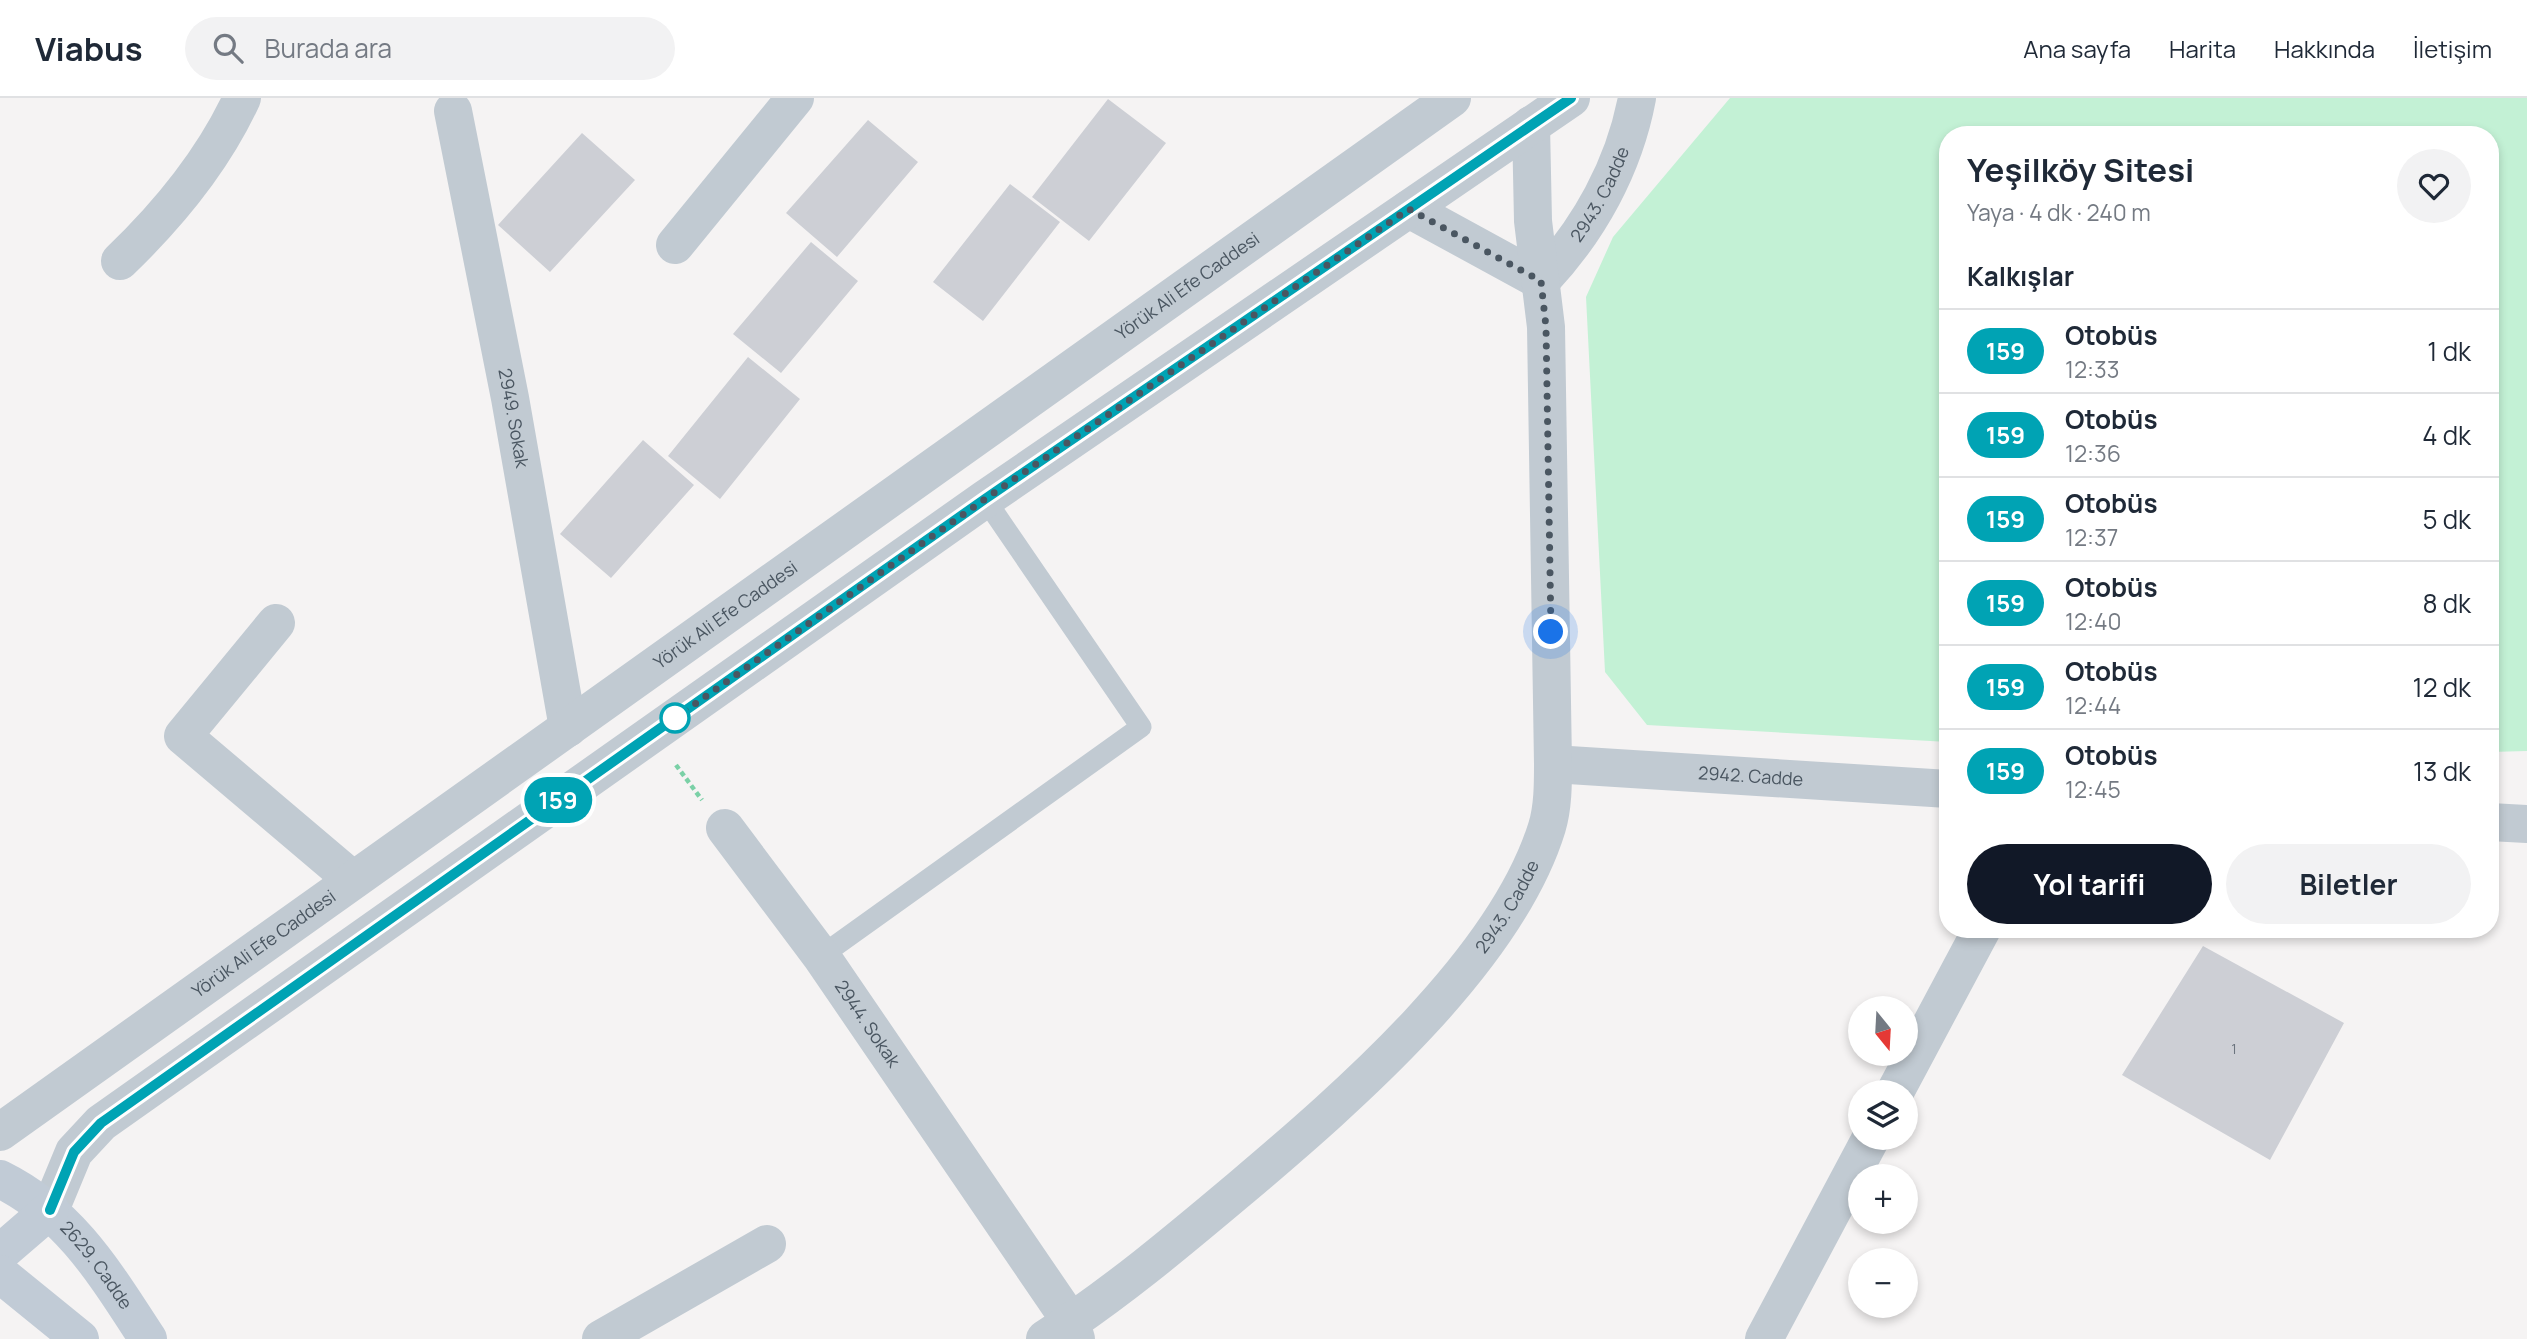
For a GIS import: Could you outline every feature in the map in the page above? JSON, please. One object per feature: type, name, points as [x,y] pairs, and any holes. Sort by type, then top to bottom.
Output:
[{"type":"main road","name":"2629. Cadde","points":[[0,1179],[50,1210],[94,1257],[148,1339]]},
{"type":"main road","points":[[0,1253],[50,1210]]},
{"type":"main road","points":[[0,1274],[80,1339]]},
{"type":"street","points":[[120,261],[154,228],[186,190],[242,98]]},
{"type":"street","points":[[676,245],[795,98]]},
{"type":"street","name":"Yörük Ali Efe Caddesi","points":[[0,1132],[1452,98]]},
{"type":"street","points":[[50,1210],[74,1152],[101,1123],[985,499],[1409,209],[1530,111],[1571,98]]},
{"type":"street","name":"2943. Cadde","points":[[1541,281],[1579,236],[1596,207],[1616,165],[1637,98]]},
{"type":"street","name":"2949. Sokak","points":[[453,111],[509,398],[568,728]]},
{"type":"street","name":"2943. Cadde","points":[[1064,1333],[1342,1101],[1391,1052],[1466,968],[1497,926],[1536,855],[1547,825],[1553,764],[1546,327],[1533,221],[1530,111]]},
{"type":"street","points":[[1409,209],[1541,281]]},
{"type":"street","points":[[276,623],[183,736],[354,880]]},
{"type":"street","name":"2942. Cadde","points":[[1553,764],[1939,788]]},
{"type":"street","points":[[2499,822],[2527,824]]},
{"type":"street","name":"2944. Sokak","points":[[725,828],[821,956],[1064,1333]]},
{"type":"street","points":[[1901,1080],[1977,938]]},
{"type":"street","points":[[1764,1339],[1865,1150]]},
{"type":"street","points":[[601,1339],[767,1244]]},
{"type":"lane","points":[[821,956],[1141,727],[985,499]]},
{"type":"path","points":[[651,734],[725,828]]},
{"type":"green space","points":[[1730,98],[2527,98],[2527,751],[2499,752],[2499,126],[1939,126],[1939,741],[1647,725],[1605,672],[1586,297],[1613,237]]},
{"type":"building","points":[[1108,99],[1166,143],[1089,241],[1032,197]]},
{"type":"building","points":[[868,120],[918,162],[837,257],[786,213]]},
{"type":"building","points":[[582,133],[635,180],[550,272],[498,225]]},
{"type":"building","points":[[1010,184],[1060,222],[983,321],[933,282]]},
{"type":"building","points":[[811,242],[858,281],[781,373],[733,334]]},
{"type":"building","points":[[748,357],[800,399],[720,499],[668,456]]},
{"type":"building","points":[[643,440],[694,485],[611,578],[560,534]]},
{"type":"building","points":[[2203,946],[2344,1023],[2270,1160],[2122,1075]]},
{"type":"bus line","name":"159","points":[[50,1210],[65,1168],[74,1152],[101,1123],[985,499],[1571,98]]},
{"type":"route","points":[[675,718],[985,499],[1409,209],[1541,281],[1546,327],[1551,632]]}]
